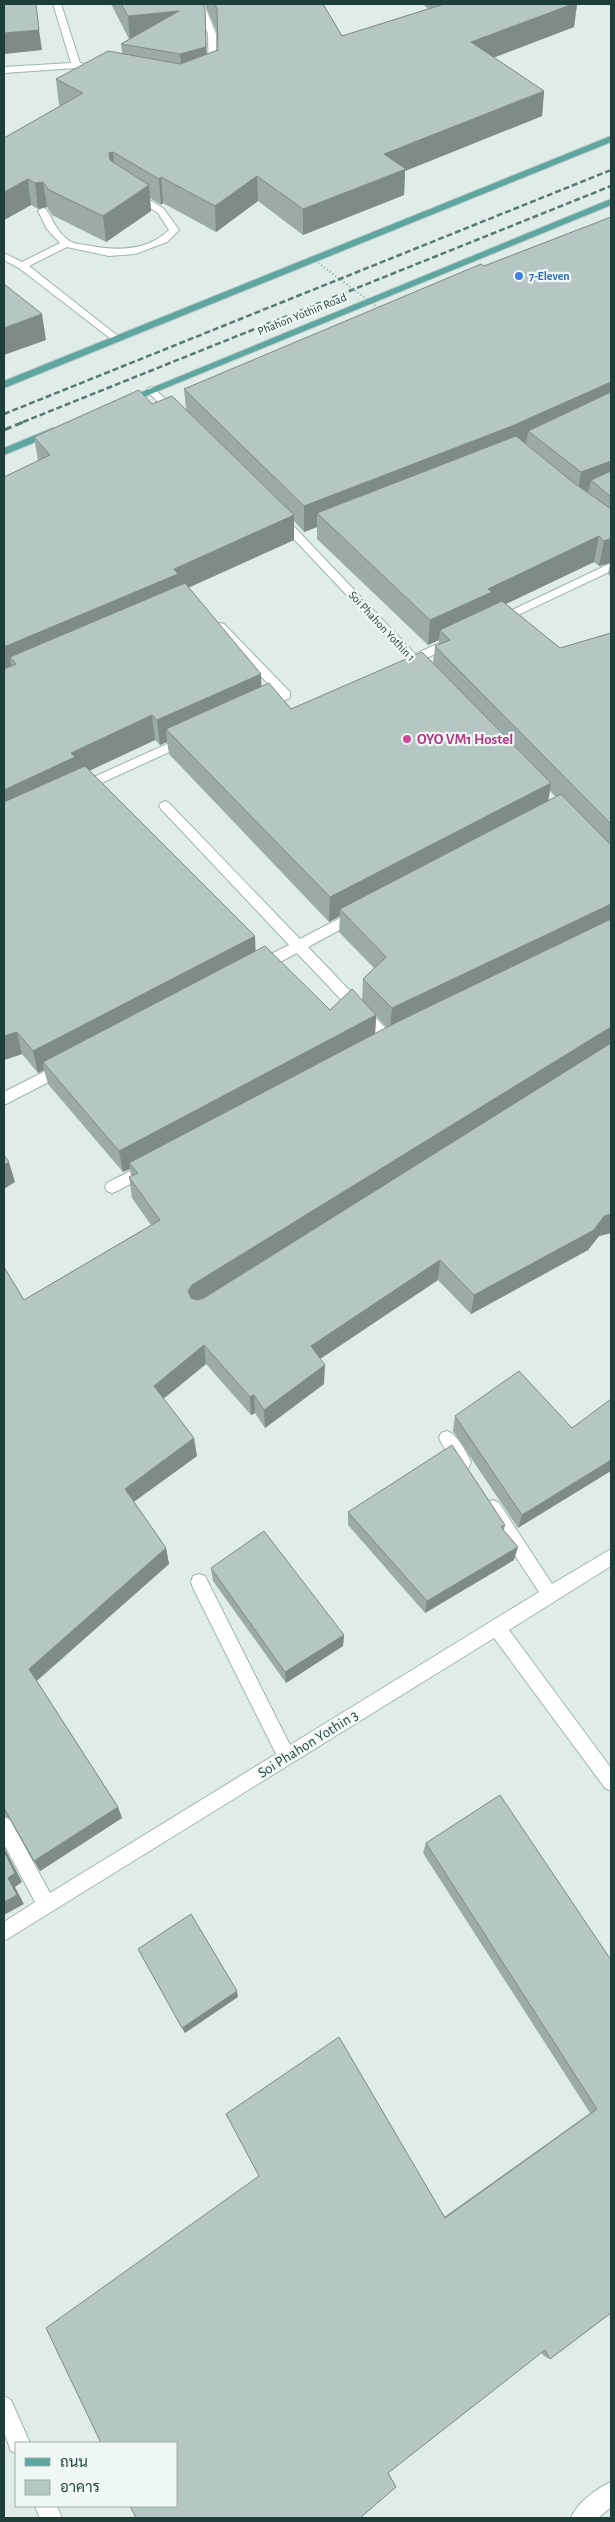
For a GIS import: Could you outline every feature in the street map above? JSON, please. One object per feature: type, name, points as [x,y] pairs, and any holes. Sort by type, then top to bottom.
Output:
[{"type":"main road","points":[[4,385],[611,140]]},
{"type":"main road","name":"Phahon Yothin Road","points":[[117,404],[611,202]]},
{"type":"main road","points":[[4,452],[65,426]]},
{"type":"street","points":[[57,4],[76,65]]},
{"type":"street","points":[[200,4],[212,34],[213,74],[205,77]]},
{"type":"street","points":[[4,70],[76,65],[105,70]]},
{"type":"street","points":[[43,211],[52,229],[66,244],[109,253],[135,251],[164,240],[174,230],[161,211],[123,187]]},
{"type":"street","points":[[22,266],[66,244]]},
{"type":"street","points":[[4,256],[22,266],[115,339]]},
{"type":"street","points":[[152,390],[184,422]]},
{"type":"street","name":"Soi Phahon Yothin 1","points":[[274,511],[306,537],[414,660],[434,680]]},
{"type":"street","points":[[486,626],[611,567]]},
{"type":"street","points":[[212,619],[286,695],[249,711]]},
{"type":"street","points":[[414,660],[459,638]]},
{"type":"street","points":[[67,794],[195,736]]},
{"type":"street","points":[[165,806],[388,1040]]},
{"type":"street","points":[[246,973],[368,910]]},
{"type":"street","points":[[4,1099],[73,1063]]},
{"type":"street","points":[[112,1187],[155,1164]]},
{"type":"street","points":[[447,1438],[474,1479]]},
{"type":"street","points":[[485,1496],[550,1595]]},
{"type":"street","name":"Soi Phahon Yothin 3","points":[[4,1932],[611,1557]]},
{"type":"street","points":[[199,1582],[287,1757]]},
{"type":"street","points":[[496,1628],[611,1782]]},
{"type":"street","points":[[4,1826],[47,1905]]},
{"type":"street","points":[[4,2407],[19,2442]]},
{"type":"street","points":[[582,2518],[611,2493]]},
{"type":"path","points":[[310,257],[387,314]]},
{"type":"building","points":[[4,4],[36,4],[39,30],[4,33]]},
{"type":"building","points":[[121,4],[203,4],[205,9],[206,47],[180,54],[121,44],[179,11],[128,16]]},
{"type":"building","points":[[215,4],[323,4],[342,36],[444,4],[573,4],[471,42],[544,91],[384,154],[406,169],[303,209],[257,176],[215,206],[161,177],[159,179],[113,152],[109,153],[110,160],[149,185],[103,216],[49,190],[43,182],[35,183],[28,179],[4,192],[4,138],[83,93],[56,79],[108,51],[180,64],[218,50],[217,9]]},
{"type":"building","points":[[611,217],[611,382],[512,426],[304,506],[184,389],[481,264],[484,266]]},
{"type":"building","points":[[4,284],[42,314],[4,328]]},
{"type":"building","points":[[139,390],[152,404],[172,396],[294,515],[174,569],[178,574],[4,647],[4,477],[50,455],[34,437]]},
{"type":"building","points":[[611,392],[611,461],[581,472],[528,431]]},
{"type":"building","points":[[516,436],[574,483],[611,509],[611,538],[604,541],[599,536],[488,589],[492,592],[430,620],[317,513]]},
{"type":"building","points":[[611,471],[611,497],[591,480]]},
{"type":"building","points":[[185,583],[261,674],[157,720],[152,715],[71,753],[75,757],[4,790],[4,669],[16,664],[10,657]]},
{"type":"building","points":[[502,601],[560,648],[611,633],[611,824],[435,646],[450,640],[440,630]]},
{"type":"building","points":[[422,652],[551,783],[330,897],[166,729],[269,683],[291,709]]},
{"type":"building","points":[[85,766],[255,936],[33,1051],[17,1032],[4,1036],[4,802]]},
{"type":"building","points":[[561,794],[611,845],[611,904],[392,1008],[363,979],[386,957],[340,909]]},
{"type":"building","points":[[611,919],[611,1027],[192,1285],[188,1291],[191,1298],[197,1300],[204,1298],[611,1043],[611,1214],[604,1216],[594,1230],[474,1295],[440,1260],[311,1346],[325,1365],[264,1410],[254,1395],[250,1397],[204,1345],[154,1386],[194,1438],[125,1489],[166,1548],[29,1669],[118,1807],[34,1861],[4,1808],[4,1267],[24,1300],[160,1220],[129,1177],[138,1173],[129,1163],[395,1023]]},
{"type":"building","points":[[265,946],[330,1010],[352,989],[376,1015],[119,1151],[43,1062]]},
{"type":"building","points":[[4,1155],[9,1162],[4,1165]]},
{"type":"building","points":[[519,1371],[572,1428],[611,1399],[611,1460],[522,1515],[455,1416]]},
{"type":"building","points":[[452,1445],[505,1525],[501,1527],[518,1547],[427,1601],[348,1512]]},
{"type":"building","points":[[264,1531],[344,1635],[285,1672],[211,1568]]},
{"type":"building","points":[[500,1795],[611,1960],[611,2313],[550,2359],[545,2350],[388,2473],[396,2487],[360,2518],[136,2518],[130,2507],[178,2507],[178,2442],[101,2442],[46,2328],[259,2176],[226,2114],[339,2037],[445,2218],[597,2109],[426,1843]]},
{"type":"building","points":[[4,1851],[15,1873],[8,1878],[17,1895],[4,1902]]},
{"type":"building","points":[[191,1914],[237,1991],[182,2028],[138,1949]]},
{"type":"railway","points":[[4,414],[611,170]]},
{"type":"railway","points":[[23,422],[611,186]]},
{"type":"railway","points":[[4,430],[26,421]]},
{"type":"place","name":"7-Eleven","points":[[519,276]]},
{"type":"place","name":"OYO VM1 Hostel","points":[[407,739]]}]
